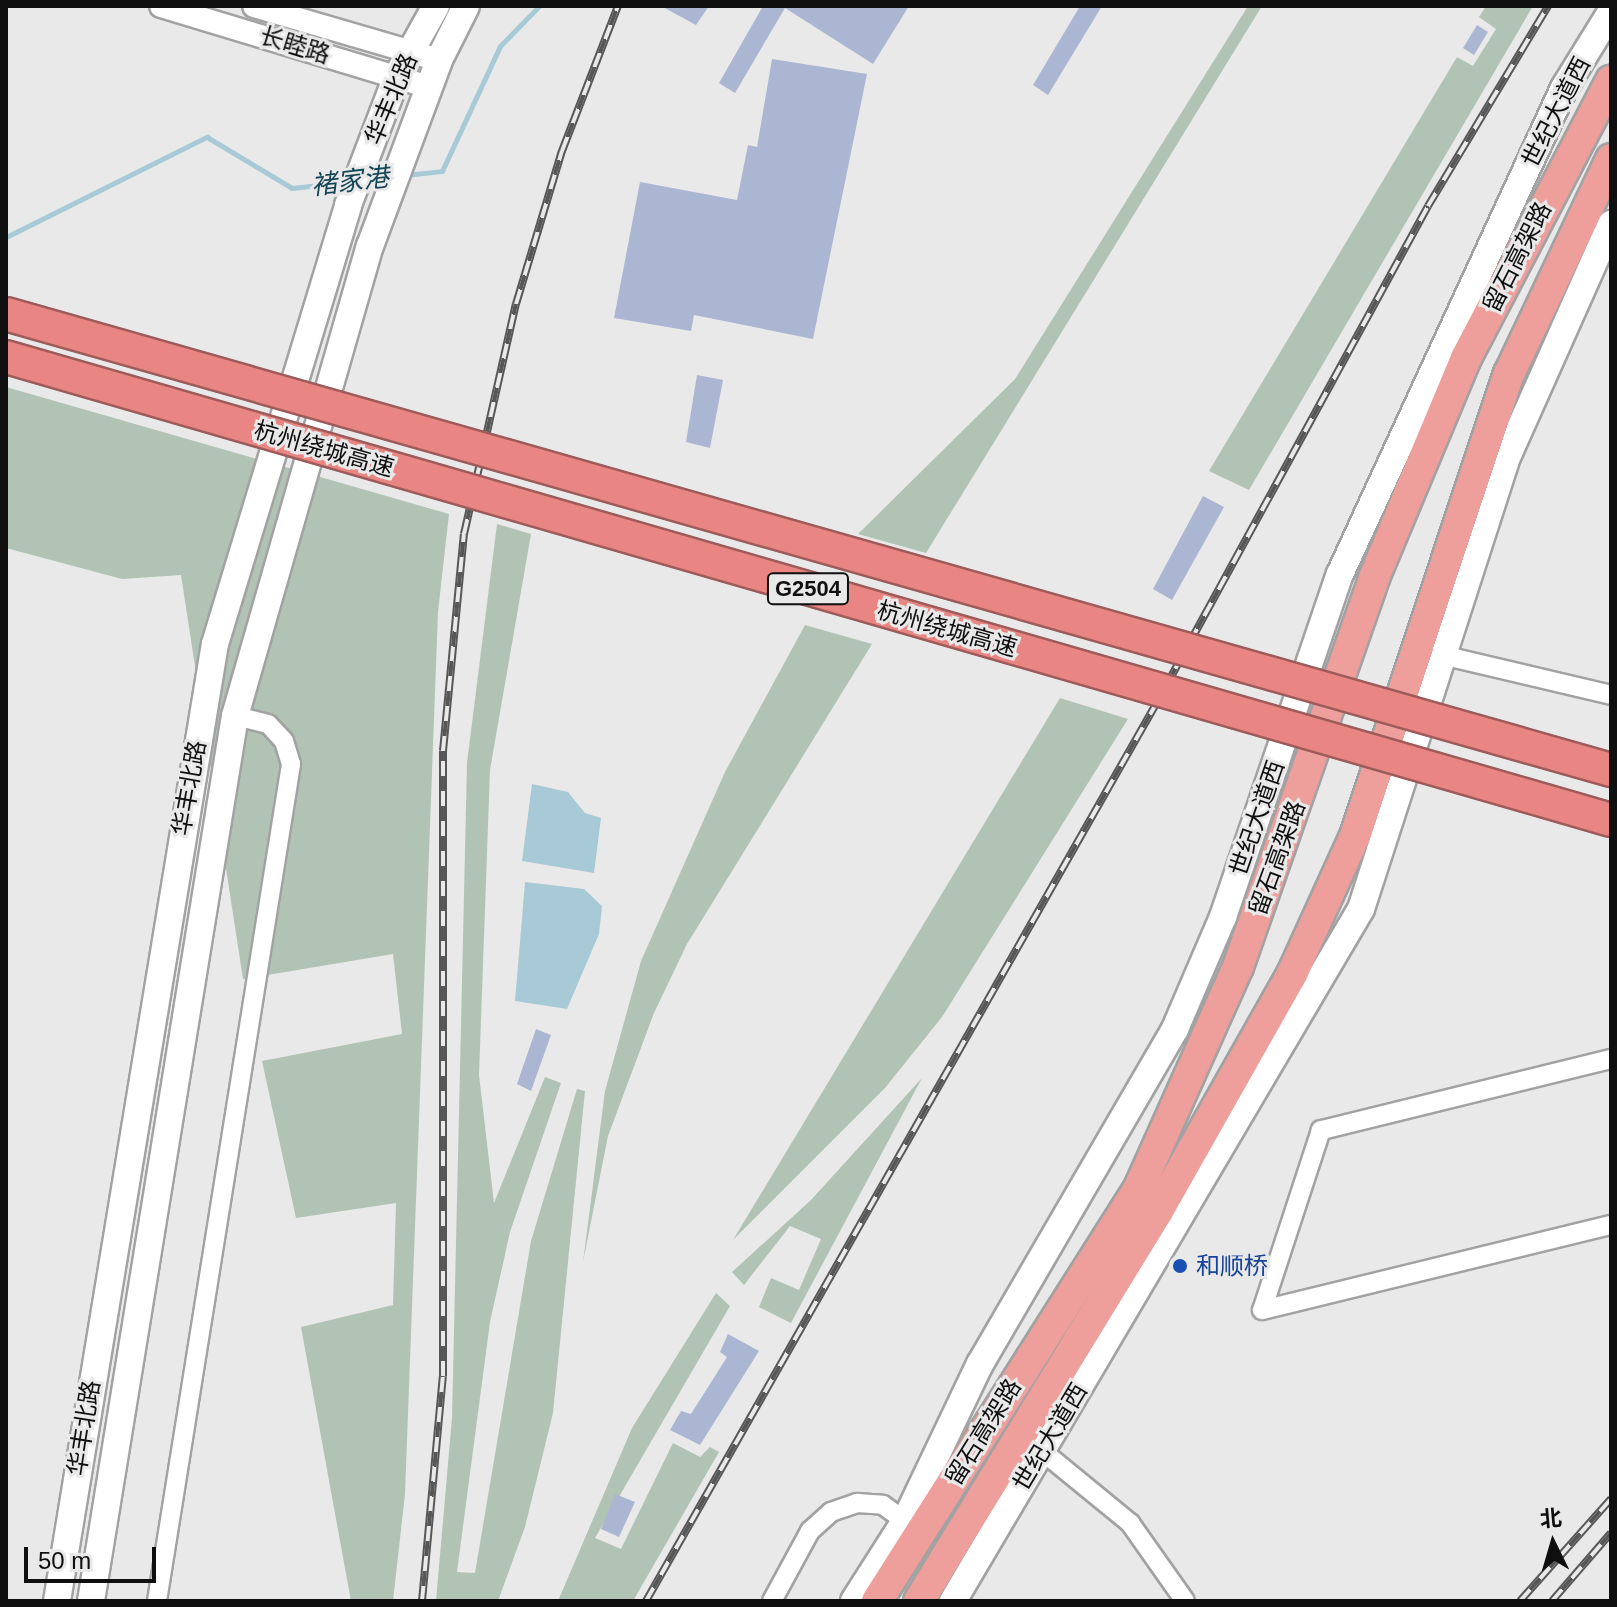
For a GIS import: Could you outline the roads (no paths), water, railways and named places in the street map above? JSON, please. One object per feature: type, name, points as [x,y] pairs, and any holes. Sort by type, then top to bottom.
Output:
[{"type":"highway","name":"留石高架路","points":[[877,1601],[1139,1188],[1198,1065],[1283,846],[1374,578],[1466,358],[1611,74]]},
{"type":"highway","name":"留石高架路","points":[[919,1601],[1158,1211],[1293,972],[1355,836],[1509,374],[1611,159]]},
{"type":"highway","name":"杭州绕城高速","points":[[6,314],[1611,770]]},
{"type":"highway","name":"杭州绕城高速","points":[[6,357],[1611,820]]},
{"type":"highway","points":[[905,1521],[1198,1065]]},
{"type":"main road","name":"华丰北路","points":[[57,1601],[215,644],[348,205],[397,76],[436,6]]},
{"type":"main road","name":"华丰北路","points":[[91,1601],[235,716],[333,359],[386,202],[439,60],[466,6]]},
{"type":"main road","name":"世纪大道西","points":[[854,1601],[905,1521],[980,1364],[1175,1029],[1223,917],[1340,574],[1564,88],[1611,12]]},
{"type":"main road","name":"世纪大道西","points":[[953,1601],[1361,909],[1508,455],[1611,224]]},
{"type":"street","name":"长睦路","points":[[161,6],[429,87]]},
{"type":"street","name":"长睦路","points":[[254,6],[439,60]]},
{"type":"street","points":[[1442,655],[1611,695]]},
{"type":"street","points":[[157,1601],[291,764],[284,741],[268,724],[235,716]]},
{"type":"street","points":[[1611,1059],[1321,1130],[1262,1310],[1611,1225]]},
{"type":"street","points":[[1042,1451],[1130,1523],[1185,1601]]},
{"type":"street","points":[[772,1601],[810,1531],[831,1512],[857,1503],[883,1505],[905,1521]]},
{"type":"water","points":[[532,784],[568,792],[585,813],[601,818],[594,873],[522,861]]},
{"type":"water","points":[[525,882],[584,889],[602,906],[599,934],[567,1009],[515,1001]]},
{"type":"waterway","name":"褚家港","points":[[405,175],[442,171],[500,46],[539,6]]},
{"type":"waterway","name":"褚家港","points":[[6,237],[207,137],[292,188],[347,182]]},
{"type":"waterway","name":"褚家港","points":[[365,180],[387,177]]},
{"type":"railway","points":[[422,1601],[443,1376],[443,751],[464,534],[516,304],[562,151],[618,6]]},
{"type":"railway","points":[[646,1601],[1161,695],[1428,206],[1548,6]]},
{"type":"railway","points":[[1520,1601],[1611,1499]]},
{"type":"railway","points":[[1552,1601],[1611,1533]]},
{"type":"place","name":"和顺桥","points":[[1180,1266]]}]
